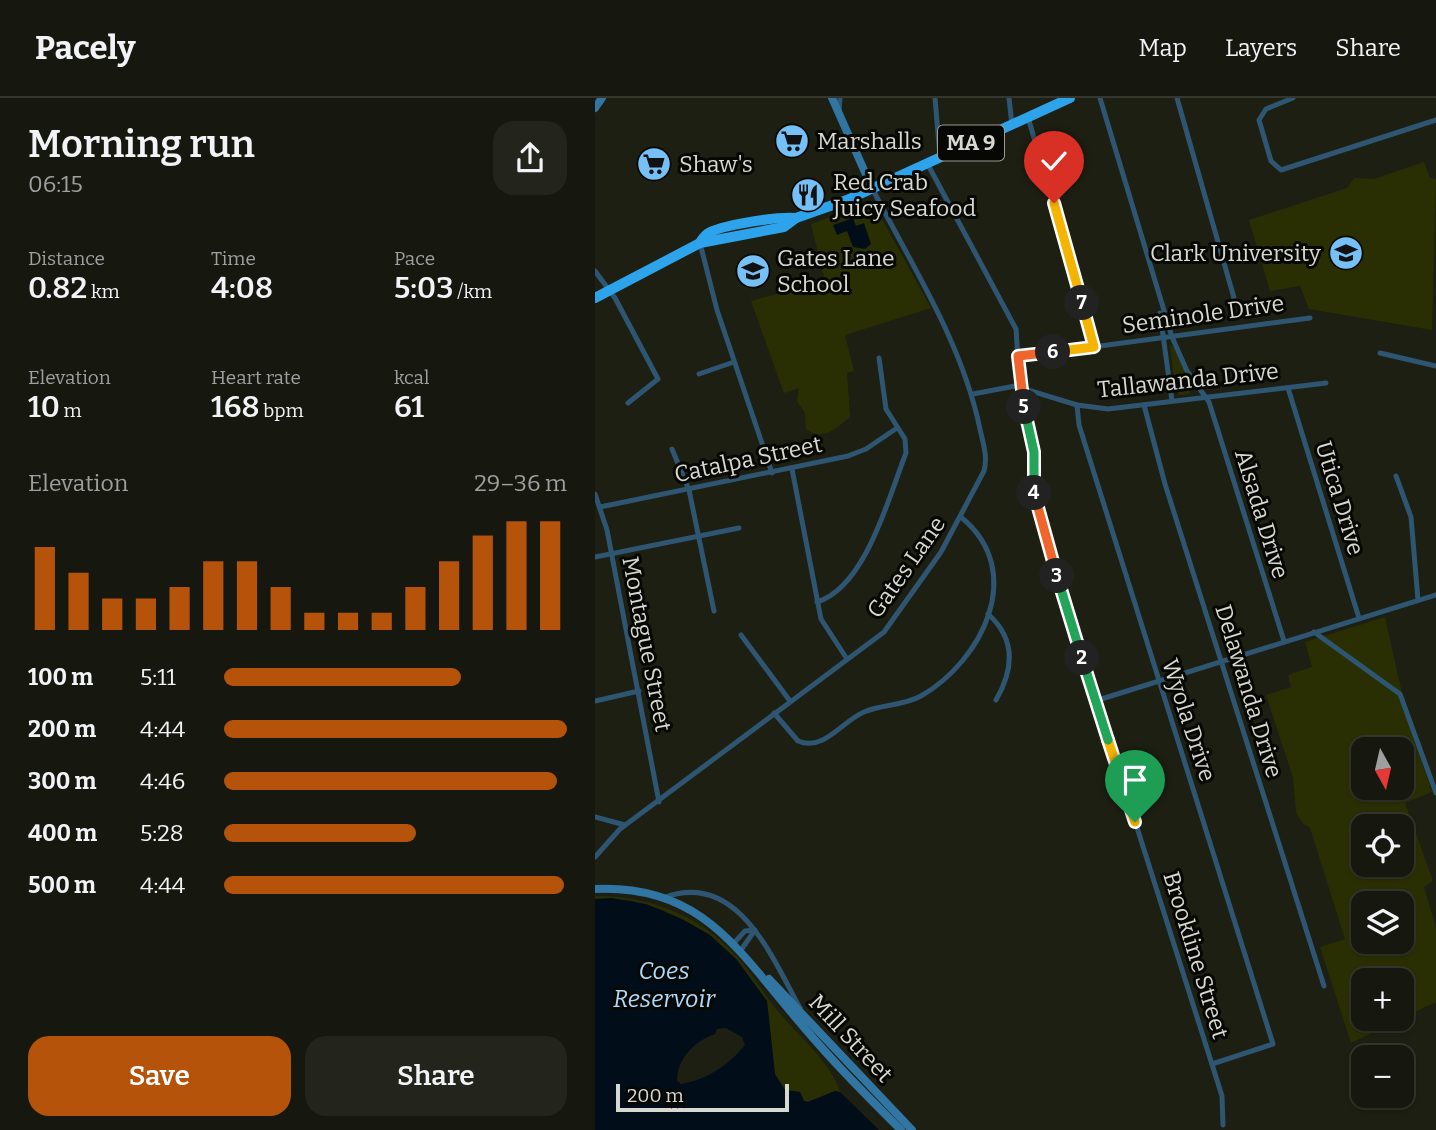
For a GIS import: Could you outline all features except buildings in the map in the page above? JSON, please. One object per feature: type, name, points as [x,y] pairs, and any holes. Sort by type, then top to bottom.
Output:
[{"type":"highway","name":"MA 9","points":[[595,298],[700,243],[706,234],[784,216],[796,218],[872,188],[1070,98]]},
{"type":"main road","points":[[595,107],[602,98]]},
{"type":"main road","points":[[832,98],[872,188]]},
{"type":"main road","name":"Mill Street","points":[[595,889],[638,891],[663,898],[698,914],[738,947],[912,1130]]},
{"type":"main road","name":"Mill Street","points":[[761,972],[803,1027],[901,1130]]},
{"type":"street","points":[[839,113],[840,98]]},
{"type":"street","points":[[935,98],[940,157]]},
{"type":"street","points":[[1009,98],[1012,125]]},
{"type":"street","points":[[1100,98],[1158,296],[1173,401]]},
{"type":"street","points":[[1177,98],[1234,298]]},
{"type":"street","points":[[1293,98],[1266,109],[1260,116],[1271,161],[1281,170],[1436,120]]},
{"type":"street","points":[[1028,117],[1094,347]]},
{"type":"street","name":"Brookline Street","points":[[927,163],[1016,329],[1020,388],[1034,452],[1034,502],[1223,1099],[1223,1125]]},
{"type":"street","name":"Gates Lane","points":[[595,857],[625,825],[884,632],[962,518],[986,462],[973,394],[953,342],[872,188]]},
{"type":"street","points":[[700,243],[734,362],[772,473]]},
{"type":"street","points":[[595,271],[658,379],[628,403]]},
{"type":"street","name":"Alsada Drive","points":[[1158,296],[1187,370],[1206,397],[1284,641]]},
{"type":"street","name":"Seminole Drive","points":[[1018,356],[1310,318]]},
{"type":"street","points":[[1380,353],[1436,366]]},
{"type":"street","points":[[817,602],[838,592],[871,545],[906,453],[905,439],[887,413],[880,358]]},
{"type":"street","points":[[699,374],[734,362]]},
{"type":"street","name":"Tallawanda Drive","points":[[973,394],[1015,386],[1077,405],[1108,409],[1326,383]]},
{"type":"street","name":"Utica Drive","points":[[1288,388],[1359,618]]},
{"type":"street","name":"Wyola Drive","points":[[1077,405],[1079,425],[1273,1044],[1212,1064]]},
{"type":"street","name":"Delawanda Drive","points":[[1143,405],[1324,986]]},
{"type":"street","name":"Catalpa Street","points":[[600,508],[855,454],[897,428]]},
{"type":"street","points":[[672,449],[689,489],[714,611]]},
{"type":"street","points":[[792,469],[822,622],[847,659]]},
{"type":"street","points":[[1396,476],[1412,517],[1418,600]]},
{"type":"street","name":"Montague Street","points":[[595,495],[612,553],[659,802]]},
{"type":"street","points":[[774,713],[792,736],[804,743],[814,744],[865,711],[916,698],[959,666],[975,645],[988,614],[993,593],[990,553],[983,539],[962,518]]},
{"type":"street","points":[[595,556],[739,528]]},
{"type":"street","points":[[1095,701],[1436,595]]},
{"type":"street","points":[[988,614],[1006,634],[1010,654],[1009,674],[996,700]]},
{"type":"street","points":[[1314,632],[1402,696],[1436,793]]},
{"type":"street","points":[[741,635],[790,701]]},
{"type":"street","points":[[595,701],[639,691]]},
{"type":"street","points":[[595,817],[625,825]]},
{"type":"street","points":[[663,898],[689,892],[715,896],[731,906],[755,930],[805,1017]]},
{"type":"street","points":[[738,947],[755,930]]},
{"type":"green space","name":"Clark University","points":[[1424,162],[1430,178],[1436,179],[1432,330],[1309,309],[1300,286],[1270,291],[1249,220],[1347,188],[1354,178],[1374,179]]},
{"type":"green space","points":[[872,201],[931,308],[845,335],[854,371],[847,373],[850,417],[829,432],[812,433],[806,429],[805,413],[797,401],[799,388],[784,393],[751,301],[825,281],[811,224]]},
{"type":"green space","points":[[1170,345],[1174,347],[1192,388],[1189,394],[1179,395],[1175,388]]},
{"type":"green space","points":[[1385,617],[1413,737],[1351,737],[1351,800],[1412,800],[1405,803],[1409,814],[1351,814],[1351,877],[1414,877],[1414,828],[1433,881],[1424,887],[1436,927],[1436,1002],[1414,1012],[1414,968],[1351,968],[1351,1031],[1376,1031],[1351,1043],[1320,947],[1345,939],[1310,828],[1302,823],[1296,812],[1293,777],[1266,695],[1291,687],[1288,675],[1312,667],[1305,642]]},
{"type":"green space","points":[[1414,740],[1432,792],[1414,799]]},
{"type":"green space","points":[[595,896],[638,900],[658,905],[678,913],[713,934],[744,965],[777,1010],[823,1061],[840,1092],[835,1091],[808,1102],[804,1101],[800,1092],[785,1090],[775,1075],[767,1001],[737,960],[710,935],[663,910],[629,900],[595,899]]},
{"type":"water","points":[[853,218],[856,226],[864,223],[871,244],[865,249],[853,247],[847,231],[837,235],[833,225]]},
{"type":"water","name":"Coes Reservoir","points":[[612,898],[646,904],[682,919],[710,935],[737,960],[767,1001],[775,1074],[785,1090],[800,1092],[804,1101],[808,1102],[835,1091],[840,1092],[879,1130],[595,1130],[595,899]],"holes":[[[726,1028],[742,1037],[745,1045],[716,1071],[690,1082],[681,1084],[677,1081],[684,1058],[694,1046],[715,1034],[717,1029]]]},
{"type":"place","name":"Marshalls","points":[[792,141]]},
{"type":"place","name":"Shaw's","points":[[654,164]]},
{"type":"place","name":"Red Crab Juicy Seafood","points":[[808,195]]},
{"type":"place","name":"Clark University","points":[[1346,253]]},
{"type":"place","name":"Gates Lane School","points":[[753,271]]},
{"type":"route","points":[[1054,203],[1094,347],[1018,356],[1020,388],[1034,452],[1034,502],[1135,822]]}]
